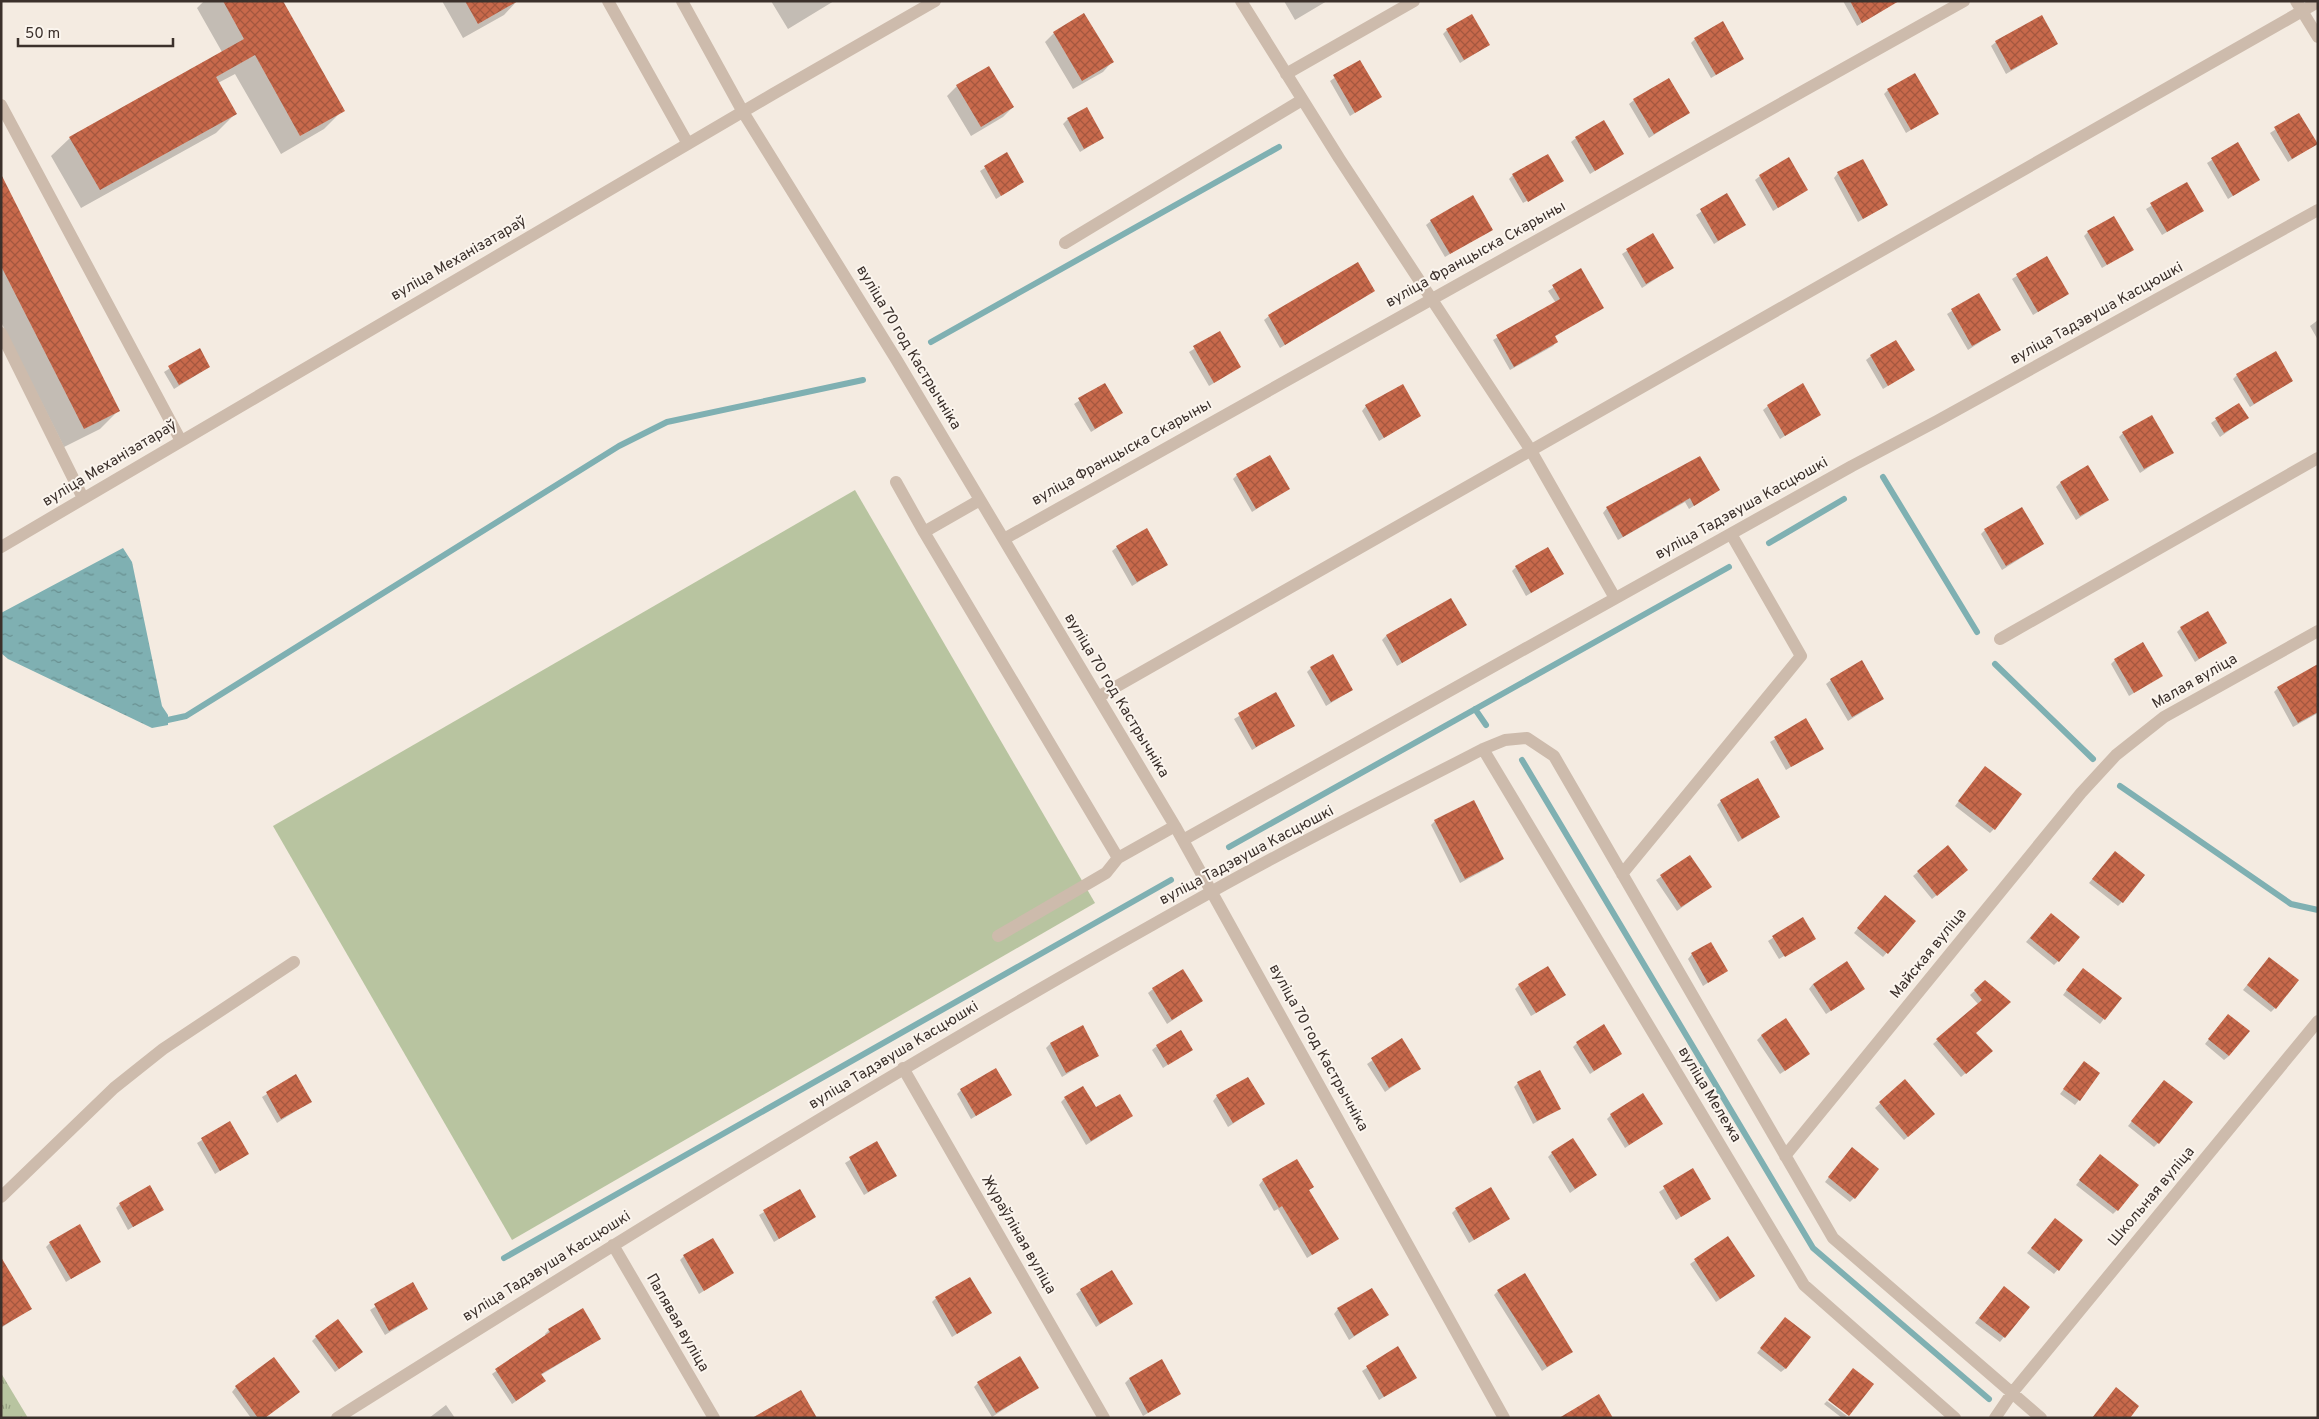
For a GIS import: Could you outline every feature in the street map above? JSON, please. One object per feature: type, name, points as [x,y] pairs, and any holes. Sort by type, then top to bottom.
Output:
[{"type":"street","points":[[608,1],[688,144]]},
{"type":"street","name":"вуліца 70 год Кастрычніка","points":[[682,1],[743,112],[1004,538],[1213,891],[1504,1418]]},
{"type":"street","name":"вуліца Механізатараў","points":[[1,547],[935,1]]},
{"type":"street","points":[[1241,1],[1302,100],[1530,450],[1615,598]]},
{"type":"street","points":[[1286,74],[1414,1]]},
{"type":"street","name":"вуліца Францыска Скарыны","points":[[1004,538],[1964,1]]},
{"type":"street","points":[[1098,696],[1530,450],[2299,6],[2318,2]]},
{"type":"street","points":[[2299,6],[2318,37]]},
{"type":"street","points":[[1065,243],[1302,100]]},
{"type":"street","points":[[1,105],[181,441]]},
{"type":"street","name":"вуліца Тадэвуша Касцюшкі","points":[[1183,840],[1615,598],[2318,210]]},
{"type":"street","points":[[1,333],[83,498]]},
{"type":"street","points":[[2000,639],[2318,458]]},
{"type":"street","points":[[896,482],[1118,858]]},
{"type":"street","points":[[924,532],[980,500]]},
{"type":"street","points":[[1622,874],[1801,656],[1731,534]]},
{"type":"street","name":"Малая вуліца","points":[[2100,774],[2116,755],[2164,717],[2318,631]]},
{"type":"street","name":"вуліца Тадэвуша Касцюшкі","points":[[337,1418],[613,1244],[903,1068],[1213,891],[1483,749],[1504,740],[1528,738],[1554,756],[1833,1238],[2041,1418]]},
{"type":"street","name":"вуліца Мележа","points":[[1483,749],[1804,1285],[1954,1418]]},
{"type":"street","name":"Майская вуліца","points":[[1785,1156],[2081,793],[2100,774]]},
{"type":"street","points":[[998,936],[1106,873],[1118,858],[1175,826]]},
{"type":"street","points":[[1,1197],[114,1088],[163,1049],[294,962]]},
{"type":"street","name":"Школьная вуліца","points":[[1995,1418],[2012,1393],[2318,1021]]},
{"type":"street","name":"Жураўліная вуліца","points":[[903,1068],[1104,1418]]},
{"type":"street","name":"Палявая вуліца","points":[[613,1244],[714,1418]]},
{"type":"green space","points":[[855,490],[1095,903],[512,1240],[273,826]]},
{"type":"green space","points":[[1,1373],[28,1418],[1,1418]]},
{"type":"water","points":[[123,548],[132,562],[162,706],[168,715],[168,725],[152,728],[8,659],[1,653],[1,613]]},
{"type":"building","points":[[223,1],[283,1],[345,111],[300,136],[255,55],[216,77],[237,114],[100,190],[69,137],[244,39]]},
{"type":"building","points":[[465,1],[518,1],[478,24]]},
{"type":"building","points":[[1850,1],[1899,1],[1862,23]]},
{"type":"building","points":[[1084,13],[1114,62],[1082,81],[1053,32]]},
{"type":"building","points":[[1472,14],[1490,45],[1464,60],[1446,29]]},
{"type":"building","points":[[2042,15],[2058,44],[2011,70],[1995,41]]},
{"type":"building","points":[[1723,21],[1744,59],[1716,75],[1694,38]]},
{"type":"building","points":[[1360,60],[1382,97],[1355,113],[1333,75]]},
{"type":"building","points":[[989,66],[1014,107],[981,127],[956,85]]},
{"type":"building","points":[[1915,73],[1939,114],[1911,130],[1887,89]]},
{"type":"building","points":[[1669,78],[1690,113],[1654,134],[1633,99]]},
{"type":"building","points":[[1087,107],[1104,138],[1084,149],[1067,118]]},
{"type":"building","points":[[2299,113],[2318,144],[2292,159],[2274,127]]},
{"type":"building","points":[[1604,120],[1624,154],[1595,171],[1575,137]]},
{"type":"building","points":[[2238,142],[2260,180],[2233,196],[2211,158]]},
{"type":"building","points":[[1007,152],[1024,182],[1001,196],[984,166]]},
{"type":"building","points":[[1548,154],[1564,181],[1528,202],[1512,174]]},
{"type":"building","points":[[1789,157],[1808,190],[1778,208],[1759,175]]},
{"type":"building","points":[[1863,159],[1888,205],[1863,219],[1837,172]]},
{"type":"building","points":[[1,174],[120,411],[84,429],[1,266]]},
{"type":"building","points":[[2187,182],[2204,211],[2167,232],[2150,203]]},
{"type":"building","points":[[1727,193],[1746,225],[1718,241],[1700,209]]},
{"type":"building","points":[[1473,195],[1493,230],[1450,254],[1430,220]]},
{"type":"building","points":[[2114,216],[2134,250],[2107,265],[2087,231]]},
{"type":"building","points":[[1653,233],[1674,268],[1646,284],[1626,249]]},
{"type":"building","points":[[2047,256],[2069,294],[2038,312],[2016,274]]},
{"type":"building","points":[[1358,262],[1375,291],[1285,345],[1268,315]]},
{"type":"building","points":[[1581,268],[1604,308],[1555,336],[1558,342],[1514,367],[1496,335],[1560,299],[1552,285]]},
{"type":"building","points":[[1979,293],[2001,330],[1972,346],[1951,309]]},
{"type":"building","points":[[1220,331],[1241,367],[1214,383],[1193,346]]},
{"type":"building","points":[[1896,340],[1915,370],[1888,386],[1870,355]]},
{"type":"building","points":[[200,348],[210,367],[179,385],[168,366]]},
{"type":"building","points":[[2276,351],[2293,381],[2254,404],[2236,374]]},
{"type":"building","points":[[1105,383],[1123,413],[1095,429],[1078,398]]},
{"type":"building","points":[[1803,383],[1821,415],[1785,436],[1767,405]]},
{"type":"building","points":[[1403,384],[1421,416],[1384,438],[1365,405]]},
{"type":"building","points":[[2239,403],[2249,418],[2224,433],[2215,418]]},
{"type":"building","points":[[2152,415],[2174,453],[2144,469],[2122,432]]},
{"type":"building","points":[[1270,455],[1290,489],[1256,509],[1236,474]]},
{"type":"building","points":[[1700,456],[1720,490],[1694,506],[1690,498],[1623,537],[1606,507]]},
{"type":"building","points":[[2088,465],[2109,500],[2080,516],[2060,482]]},
{"type":"building","points":[[2022,507],[2044,544],[2006,566],[1984,529]]},
{"type":"building","points":[[1147,528],[1168,565],[1137,582],[1116,546]]},
{"type":"building","points":[[1548,547],[1564,574],[1531,593],[1515,566]]},
{"type":"building","points":[[1451,598],[1467,625],[1402,663],[1386,635]]},
{"type":"building","points":[[2208,611],[2227,643],[2199,659],[2180,627]]},
{"type":"building","points":[[2143,642],[2163,676],[2134,693],[2114,659]]},
{"type":"building","points":[[1333,654],[1353,690],[1331,702],[1310,667]]},
{"type":"building","points":[[1862,660],[1884,699],[1852,717],[1830,679]]},
{"type":"building","points":[[2318,664],[2318,712],[2298,723],[2277,687]]},
{"type":"building","points":[[1276,692],[1295,726],[1256,747],[1238,713]]},
{"type":"building","points":[[1806,718],[1824,749],[1791,767],[1774,737]]},
{"type":"building","points":[[1985,766],[2022,794],[1995,830],[1958,801]]},
{"type":"building","points":[[1758,778],[1780,817],[1742,839],[1720,800]]},
{"type":"building","points":[[1474,800],[1504,859],[1465,879],[1434,820]]},
{"type":"building","points":[[1948,845],[1968,870],[1937,896],[1917,871]]},
{"type":"building","points":[[2115,851],[2145,875],[2123,903],[2092,879]]},
{"type":"building","points":[[1690,855],[1712,887],[1681,907],[1660,875]]},
{"type":"building","points":[[1885,895],[1916,921],[1888,954],[1857,928]]},
{"type":"building","points":[[2051,913],[2080,937],[2059,962],[2030,938]]},
{"type":"building","points":[[1803,917],[1816,939],[1785,957],[1772,936]]},
{"type":"building","points":[[1711,942],[1728,971],[1708,983],[1691,953]]},
{"type":"building","points":[[2269,957],[2299,980],[2276,1009],[2247,985]]},
{"type":"building","points":[[1847,961],[1865,989],[1831,1011],[1813,984]]},
{"type":"building","points":[[1548,966],[1566,995],[1536,1013],[1518,984]]},
{"type":"building","points":[[2083,968],[2122,998],[2105,1020],[2066,990]]},
{"type":"building","points":[[1183,969],[1203,1001],[1172,1020],[1152,988]]},
{"type":"building","points":[[1985,980],[2011,1002],[1976,1033],[1993,1051],[1966,1074],[1936,1039],[1982,1000],[1974,990]]},
{"type":"building","points":[[2228,1014],[2250,1031],[2229,1056],[2208,1039]]},
{"type":"building","points":[[1786,1018],[1810,1054],[1785,1071],[1761,1035]]},
{"type":"building","points":[[1604,1024],[1622,1054],[1594,1071],[1576,1042]]},
{"type":"building","points":[[1083,1025],[1099,1056],[1066,1073],[1050,1043]]},
{"type":"building","points":[[1181,1030],[1193,1050],[1168,1065],[1156,1045]]},
{"type":"building","points":[[1402,1038],[1421,1069],[1389,1088],[1371,1058]]},
{"type":"building","points":[[2084,1061],[2100,1073],[2080,1101],[2063,1089]]},
{"type":"building","points":[[996,1068],[1012,1095],[976,1116],[960,1089]]},
{"type":"building","points":[[1540,1070],[1561,1109],[1537,1121],[1517,1082]]},
{"type":"building","points":[[296,1074],[312,1102],[281,1119],[266,1092]]},
{"type":"building","points":[[1248,1077],[1265,1104],[1233,1123],[1216,1095]]},
{"type":"building","points":[[1905,1079],[1935,1114],[1908,1137],[1879,1102]]},
{"type":"building","points":[[2164,1080],[2193,1102],[2159,1144],[2131,1121]]},
{"type":"building","points":[[1083,1086],[1096,1107],[1120,1094],[1133,1116],[1091,1141],[1064,1097]]},
{"type":"building","points":[[1643,1093],[1663,1124],[1629,1145],[1610,1114]]},
{"type":"building","points":[[230,1121],[249,1154],[220,1171],[201,1138]]},
{"type":"building","points":[[1573,1138],[1597,1175],[1575,1189],[1551,1152]]},
{"type":"building","points":[[877,1141],[897,1176],[868,1192],[849,1157]]},
{"type":"building","points":[[1852,1147],[1879,1169],[1855,1199],[1828,1177]]},
{"type":"building","points":[[2100,1154],[2139,1185],[2118,1211],[2079,1180]]},
{"type":"building","points":[[1297,1159],[1314,1187],[1309,1190],[1339,1239],[1312,1255],[1282,1206],[1279,1208],[1262,1179]]},
{"type":"building","points":[[1693,1168],[1711,1199],[1681,1217],[1663,1186]]},
{"type":"building","points":[[150,1185],[164,1210],[133,1227],[119,1203]]},
{"type":"building","points":[[1491,1187],[1510,1219],[1474,1240],[1455,1208]]},
{"type":"building","points":[[800,1189],[816,1217],[779,1239],[763,1210]]},
{"type":"building","points":[[2055,1218],[2083,1240],[2059,1271],[2031,1248]]},
{"type":"building","points":[[80,1224],[101,1262],[71,1279],[49,1242]]},
{"type":"building","points":[[1728,1236],[1755,1276],[1720,1299],[1694,1259]]},
{"type":"building","points":[[713,1238],[734,1273],[704,1291],[683,1255]]},
{"type":"building","points":[[1,1257],[32,1309],[1,1327]]},
{"type":"building","points":[[1112,1270],[1133,1304],[1100,1324],[1080,1289]]},
{"type":"building","points":[[1525,1273],[1573,1352],[1547,1367],[1497,1290]]},
{"type":"building","points":[[970,1277],[992,1313],[957,1334],[935,1297]]},
{"type":"building","points":[[413,1282],[428,1309],[389,1331],[374,1304]]},
{"type":"building","points":[[2004,1286],[2030,1307],[2005,1338],[1979,1318]]},
{"type":"building","points":[[1372,1288],[1389,1315],[1354,1336],[1337,1308]]},
{"type":"building","points":[[583,1308],[601,1339],[541,1374],[546,1381],[516,1401],[495,1369],[550,1332],[548,1329]]},
{"type":"building","points":[[1785,1317],[1811,1337],[1786,1369],[1760,1348]]},
{"type":"building","points":[[338,1319],[363,1352],[339,1369],[315,1336]]},
{"type":"building","points":[[1398,1346],[1417,1378],[1384,1397],[1366,1366]]},
{"type":"building","points":[[1020,1356],[1039,1388],[996,1413],[977,1382]]},
{"type":"building","points":[[274,1357],[300,1392],[265,1418],[258,1418],[235,1386]]},
{"type":"building","points":[[1162,1359],[1181,1394],[1148,1413],[1129,1378]]},
{"type":"building","points":[[1853,1368],[1874,1384],[1849,1416],[1828,1400]]},
{"type":"building","points":[[2116,1387],[2139,1406],[2130,1418],[2092,1418]]},
{"type":"building","points":[[801,1390],[817,1418],[752,1418]]},
{"type":"building","points":[[1599,1394],[1613,1418],[1559,1418]]},
{"type":"waterway","points":[[931,342],[1279,147]]},
{"type":"waterway","points":[[161,719],[163,721],[186,716],[619,446],[667,422],[863,380]]},
{"type":"waterway","points":[[1883,477],[1977,632]]},
{"type":"waterway","points":[[1769,543],[1844,499]]},
{"type":"waterway","points":[[1229,847],[1729,567]]},
{"type":"waterway","points":[[1995,664],[2093,759]]},
{"type":"waterway","points":[[1475,709],[1486,725]]},
{"type":"waterway","points":[[1522,760],[1813,1248],[1989,1399]]},
{"type":"waterway","points":[[2120,786],[2291,904],[2318,910]]},
{"type":"waterway","points":[[504,1258],[1171,880]]}]
